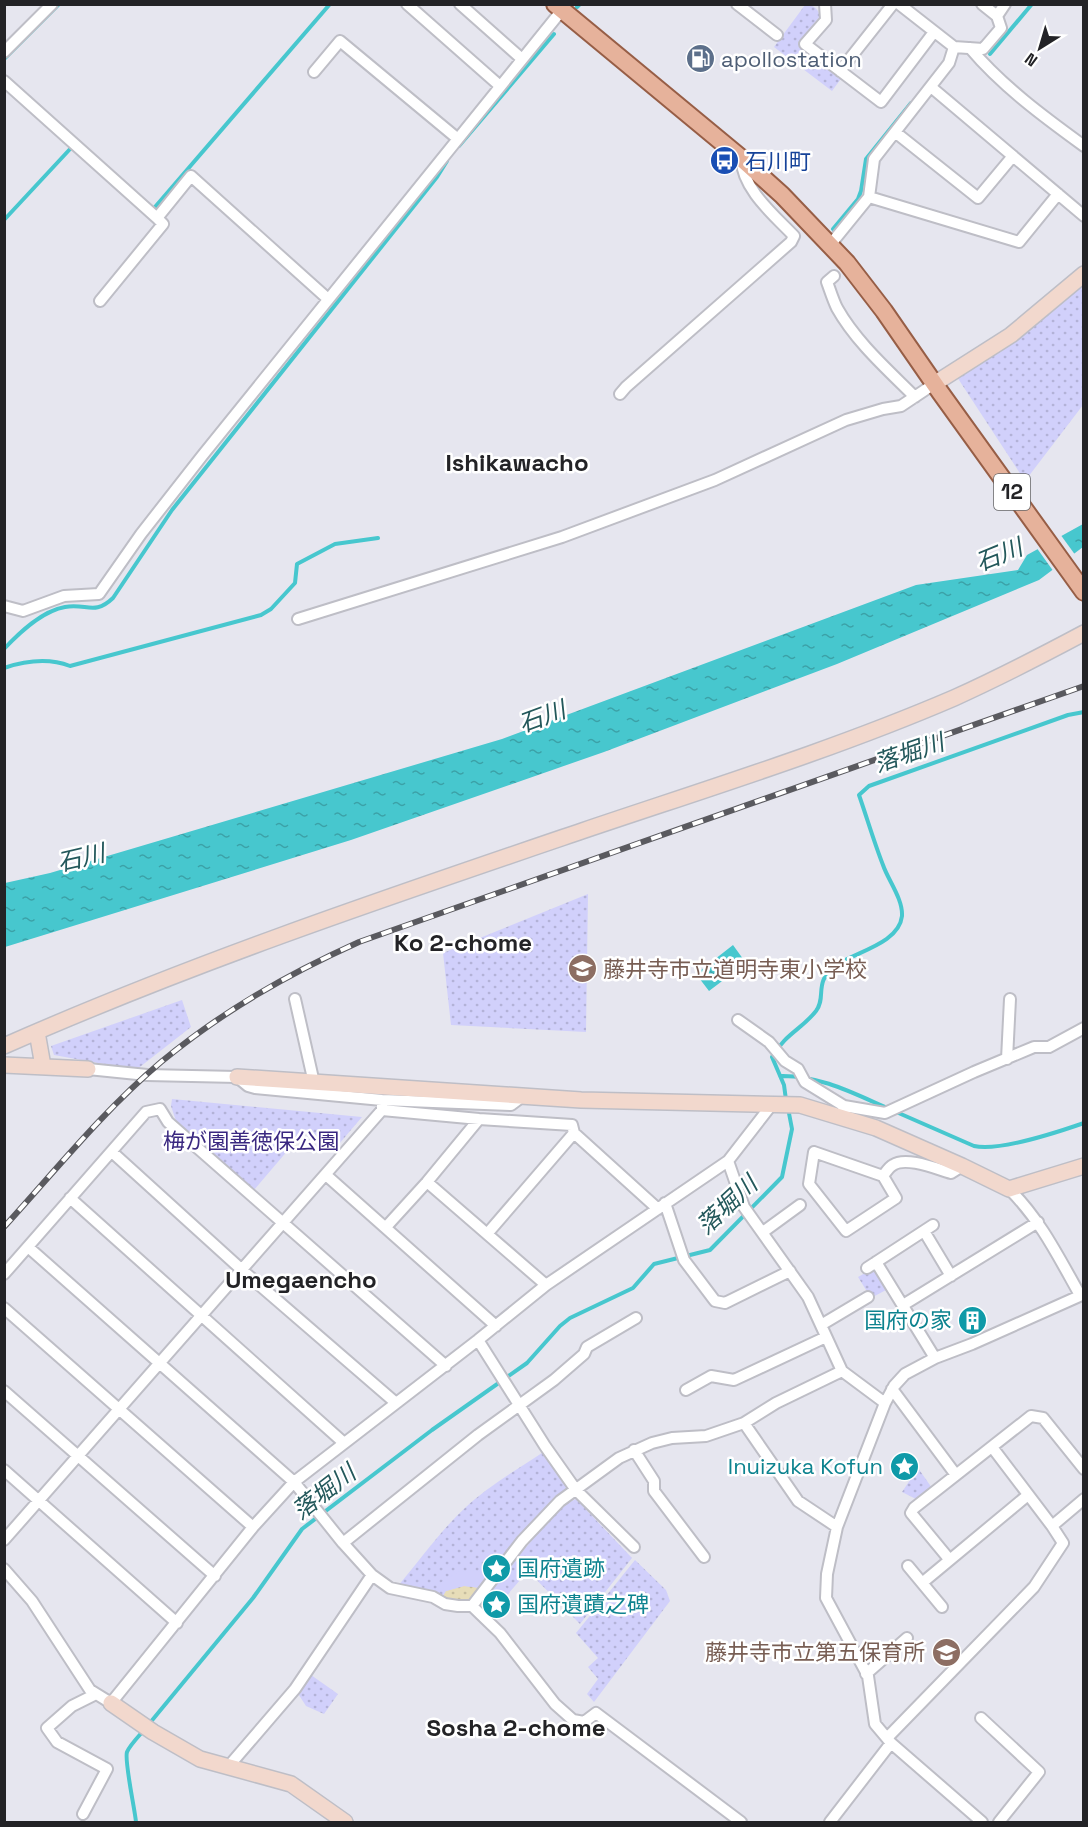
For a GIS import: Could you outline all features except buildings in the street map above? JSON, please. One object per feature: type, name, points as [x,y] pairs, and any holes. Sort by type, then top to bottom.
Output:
[{"type":"main road","name":"12","points":[[565,8],[782,195],[847,263],[884,311],[1083,592]]},
{"type":"street","points":[[4,52],[51,4]]},
{"type":"street","points":[[407,4],[501,86]]},
{"type":"street","points":[[460,4],[522,59]]},
{"type":"street","points":[[737,4],[777,35]]},
{"type":"street","points":[[825,4],[826,20],[805,44],[880,102],[934,32]]},
{"type":"street","points":[[840,71],[893,4]]},
{"type":"street","points":[[898,4],[954,47],[983,49],[1001,28],[997,16],[982,4]]},
{"type":"street","points":[[997,16],[1005,4]]},
{"type":"street","points":[[4,606],[23,611],[64,596],[99,594],[141,534],[328,299],[565,8]]},
{"type":"street","points":[[314,72],[340,41],[458,139]]},
{"type":"street","points":[[830,245],[869,197],[874,159],[949,63],[954,47]]},
{"type":"street","points":[[970,48],[981,61],[1045,118],[1083,146]]},
{"type":"street","points":[[4,81],[163,224],[100,301]]},
{"type":"street","points":[[931,87],[1083,216]]},
{"type":"street","points":[[895,132],[978,198],[1012,156]]},
{"type":"street","points":[[620,394],[791,243],[794,236],[758,198],[742,171],[741,158]]},
{"type":"street","points":[[157,218],[191,176],[328,299]]},
{"type":"street","points":[[869,197],[1019,242],[1058,194]]},
{"type":"street","points":[[298,619],[562,537],[716,480],[846,420],[901,406],[937,388],[1011,335],[1083,274]]},
{"type":"street","points":[[834,276],[827,282],[837,308],[849,326],[875,358],[915,397]]},
{"type":"street","points":[[4,1046],[321,921],[811,754],[953,698],[1028,663],[1083,633]]},
{"type":"street","points":[[296,999],[314,1083]]},
{"type":"street","points":[[1007,1059],[1010,999]]},
{"type":"street","points":[[738,1020],[769,1042],[785,1061],[798,1069],[805,1082],[842,1112],[1009,1189],[1024,1203],[1038,1222],[1082,1295],[935,1358],[905,1374],[892,1389],[885,1403],[837,1527],[827,1574],[826,1598],[866,1674],[875,1724],[889,1740],[982,1822]]},
{"type":"street","points":[[4,1065],[88,1069],[147,1075],[237,1077],[523,1096],[584,1103],[773,1103],[800,1104],[842,1112],[885,1113],[1034,1047],[1049,1047],[1083,1029]]},
{"type":"street","points":[[37,1032],[43,1066]]},
{"type":"street","points":[[237,1077],[248,1086],[255,1088],[479,1119],[572,1125],[574,1133],[662,1206],[684,1260],[714,1301],[725,1303],[790,1271]]},
{"type":"street","points":[[382,1105],[511,1105],[523,1096]]},
{"type":"street","points":[[111,1703],[253,1527],[294,1482],[446,1366],[546,1285],[729,1161],[773,1103]]},
{"type":"street","points":[[4,1540],[201,1314],[284,1223],[382,1105]]},
{"type":"street","points":[[4,1274],[146,1112],[160,1108],[168,1122],[446,1366]]},
{"type":"street","points":[[386,1227],[479,1119]]},
{"type":"street","points":[[487,1234],[574,1133]]},
{"type":"street","points":[[112,1152],[242,1270],[396,1403]]},
{"type":"street","points":[[814,1152],[883,1176],[896,1198],[846,1231],[809,1184],[814,1152]]},
{"type":"street","points":[[729,1161],[747,1210],[808,1297],[842,1371],[885,1403]]},
{"type":"street","points":[[883,1176],[894,1164],[902,1162],[918,1163],[951,1173],[962,1166]]},
{"type":"street","points":[[1009,1189],[1083,1166]]},
{"type":"street","points":[[326,1174],[496,1326]]},
{"type":"street","points":[[427,1182],[546,1285]]},
{"type":"street","points":[[69,1198],[344,1443]]},
{"type":"street","points":[[763,1232],[800,1205]]},
{"type":"street","points":[[903,1305],[1038,1222]]},
{"type":"street","points":[[935,1358],[903,1305],[871,1265],[929,1228],[951,1276]]},
{"type":"street","points":[[28,1248],[294,1482],[372,1575],[390,1588],[433,1597],[445,1604],[472,1606],[500,1633],[555,1704],[573,1720],[584,1722],[596,1713],[741,1822]]},
{"type":"street","points":[[821,1325],[868,1297]]},
{"type":"street","points":[[4,1308],[253,1527]]},
{"type":"street","points":[[343,1543],[478,1435],[520,1407],[584,1354],[587,1347],[636,1318]]},
{"type":"street","points":[[686,1390],[711,1376],[734,1380],[826,1337]]},
{"type":"street","points":[[478,1340],[576,1490],[634,1547]]},
{"type":"street","points":[[472,1606],[522,1541],[560,1501],[619,1458],[652,1443],[672,1438],[705,1436],[744,1423],[776,1403],[842,1371]]},
{"type":"street","points":[[892,1389],[956,1475]]},
{"type":"street","points":[[4,1391],[215,1576]]},
{"type":"street","points":[[949,1559],[911,1513],[914,1508],[1031,1416],[1043,1418],[1083,1469]]},
{"type":"street","points":[[744,1423],[798,1501],[837,1527]]},
{"type":"street","points":[[830,1822],[889,1740],[1034,1587],[1063,1543],[992,1447]]},
{"type":"street","points":[[634,1450],[654,1482],[654,1491],[704,1557]]},
{"type":"street","points":[[4,1470],[177,1623]]},
{"type":"street","points":[[922,1583],[1028,1495]]},
{"type":"street","points":[[1052,1526],[1083,1499]]},
{"type":"street","points":[[909,1566],[942,1607]]},
{"type":"street","points":[[4,1569],[32,1601],[90,1690],[200,1759],[291,1784],[345,1822]]},
{"type":"street","points":[[228,1767],[295,1689],[372,1575]]},
{"type":"street","points":[[866,1674],[907,1638]]},
{"type":"street","points":[[83,1814],[107,1769],[57,1743],[47,1728],[72,1706],[96,1694]]},
{"type":"street","points":[[981,1718],[1039,1773],[999,1822]]},
{"type":"green space","points":[[805,5],[815,8],[820,16],[799,43],[843,76],[832,91],[774,47]]},
{"type":"green space","points":[[1083,281],[1083,405],[1025,481],[957,377]]},
{"type":"green space","points":[[588,894],[586,1032],[451,1025],[443,953]]},
{"type":"green space","points":[[182,1000],[191,1027],[136,1070],[54,1055],[51,1046]]},
{"type":"green space","name":"梅が園善徳保公園","points":[[172,1099],[362,1117],[333,1151],[306,1129],[254,1190],[176,1121],[171,1106]]},
{"type":"green space","points":[[874,1268],[886,1290],[871,1298],[858,1277]]},
{"type":"green space","points":[[545,1451],[571,1488],[472,1600],[455,1602],[398,1586],[465,1508],[493,1485]]},
{"type":"green space","points":[[918,1468],[932,1488],[918,1500],[902,1492]]},
{"type":"green space","points":[[576,1499],[632,1558],[580,1624],[516,1559],[561,1506]]},
{"type":"green space","points":[[513,1558],[527,1572],[489,1616],[477,1605]]},
{"type":"green space","points":[[635,1560],[666,1590],[670,1601],[594,1702],[587,1694],[598,1679],[588,1667],[598,1658],[576,1633]]},
{"type":"green space","points":[[472,1570],[492,1574],[481,1588],[464,1586],[446,1591],[440,1583],[458,1572]]},
{"type":"green space","points":[[498,1578],[510,1592],[499,1605],[487,1592]]},
{"type":"green space","points":[[311,1675],[338,1694],[324,1714],[306,1706],[297,1692]]},
{"type":"sand","points":[[464,1586],[481,1588],[472,1600],[455,1601],[443,1596],[446,1591]]},
{"type":"sand","points":[[487,1592],[499,1605],[489,1616],[477,1605]]},
{"type":"water","points":[[1083,524],[1083,547],[1039,580],[837,664],[604,752],[351,840],[5,947],[5,883],[50,873],[502,739],[916,585],[1018,570],[1027,555]]},
{"type":"water","points":[[733,945],[746,963],[709,991],[696,974]]},
{"type":"pier","points":[[1060,534],[1076,556],[1054,572],[1036,547]]},
{"type":"waterway","points":[[4,59],[59,4]]},
{"type":"waterway","points":[[155,207],[330,4]]},
{"type":"waterway","points":[[577,7],[580,4]]},
{"type":"waterway","points":[[990,54],[1032,4]]},
{"type":"waterway","points":[[459,146],[554,34]]},
{"type":"waterway","points":[[833,229],[858,199],[866,159],[911,103]]},
{"type":"waterway","points":[[4,220],[71,148],[73,149]]},
{"type":"waterway","points":[[4,649],[24,629],[56,609],[73,606],[95,608],[113,598],[172,510],[437,177],[447,161]]},
{"type":"waterway","points":[[4,668],[37,661],[70,666],[261,615],[271,609],[295,583],[297,564],[335,544],[378,538]]},
{"type":"waterway","name":"落堀川","points":[[786,1100],[784,1085],[772,1057],[777,1049],[816,1011],[821,1000],[822,984],[828,972],[843,961],[893,934],[902,916],[898,896],[883,865],[859,795],[869,786],[1068,715],[1084,712]]},
{"type":"waterway","points":[[780,1076],[794,1076],[822,1082],[887,1108]]},
{"type":"waterway","name":"落堀川","points":[[149,1724],[253,1598],[302,1529],[432,1430],[527,1363],[570,1318],[633,1288],[654,1264],[710,1250],[782,1177],[792,1129],[788,1108]]},
{"type":"waterway","points":[[894,1111],[974,1146],[985,1147],[1013,1144],[1084,1123]]},
{"type":"waterway","name":"落堀川","points":[[136,1822],[126,1757],[130,1746],[144,1730]]},
{"type":"railway","points":[[4,1227],[99,1121],[161,1062],[232,1010],[306,968],[359,942],[1084,686]]},
{"type":"place","name":"apollostation","points":[[700,59]]},
{"type":"place","name":"石川町","points":[[724,161]]},
{"type":"place","name":"藤井寺市立道明寺東小学校","points":[[582,969]]},
{"type":"place","name":"国府の家","points":[[973,1320]]},
{"type":"place","name":"Inuizuka Kofun","points":[[904,1466]]},
{"type":"place","name":"国府遺跡","points":[[496,1568]]},
{"type":"place","name":"国府遺蹟之碑","points":[[496,1604]]},
{"type":"place","name":"藤井寺市立第五保育所","points":[[946,1652]]},
{"type":"district","name":"Ishikawacho","points":[[517,463]]},
{"type":"district","name":"Ko 2-chome","points":[[463,943]]},
{"type":"district","name":"Umegaencho","points":[[301,1280]]},
{"type":"district","name":"Sosha 2-chome","points":[[516,1728]]},
{"type":"water label","name":"石川","points":[[999,555]]},
{"type":"water label","name":"石川","points":[[542,717]]},
{"type":"water label","name":"石川","points":[[81,858]]}]
